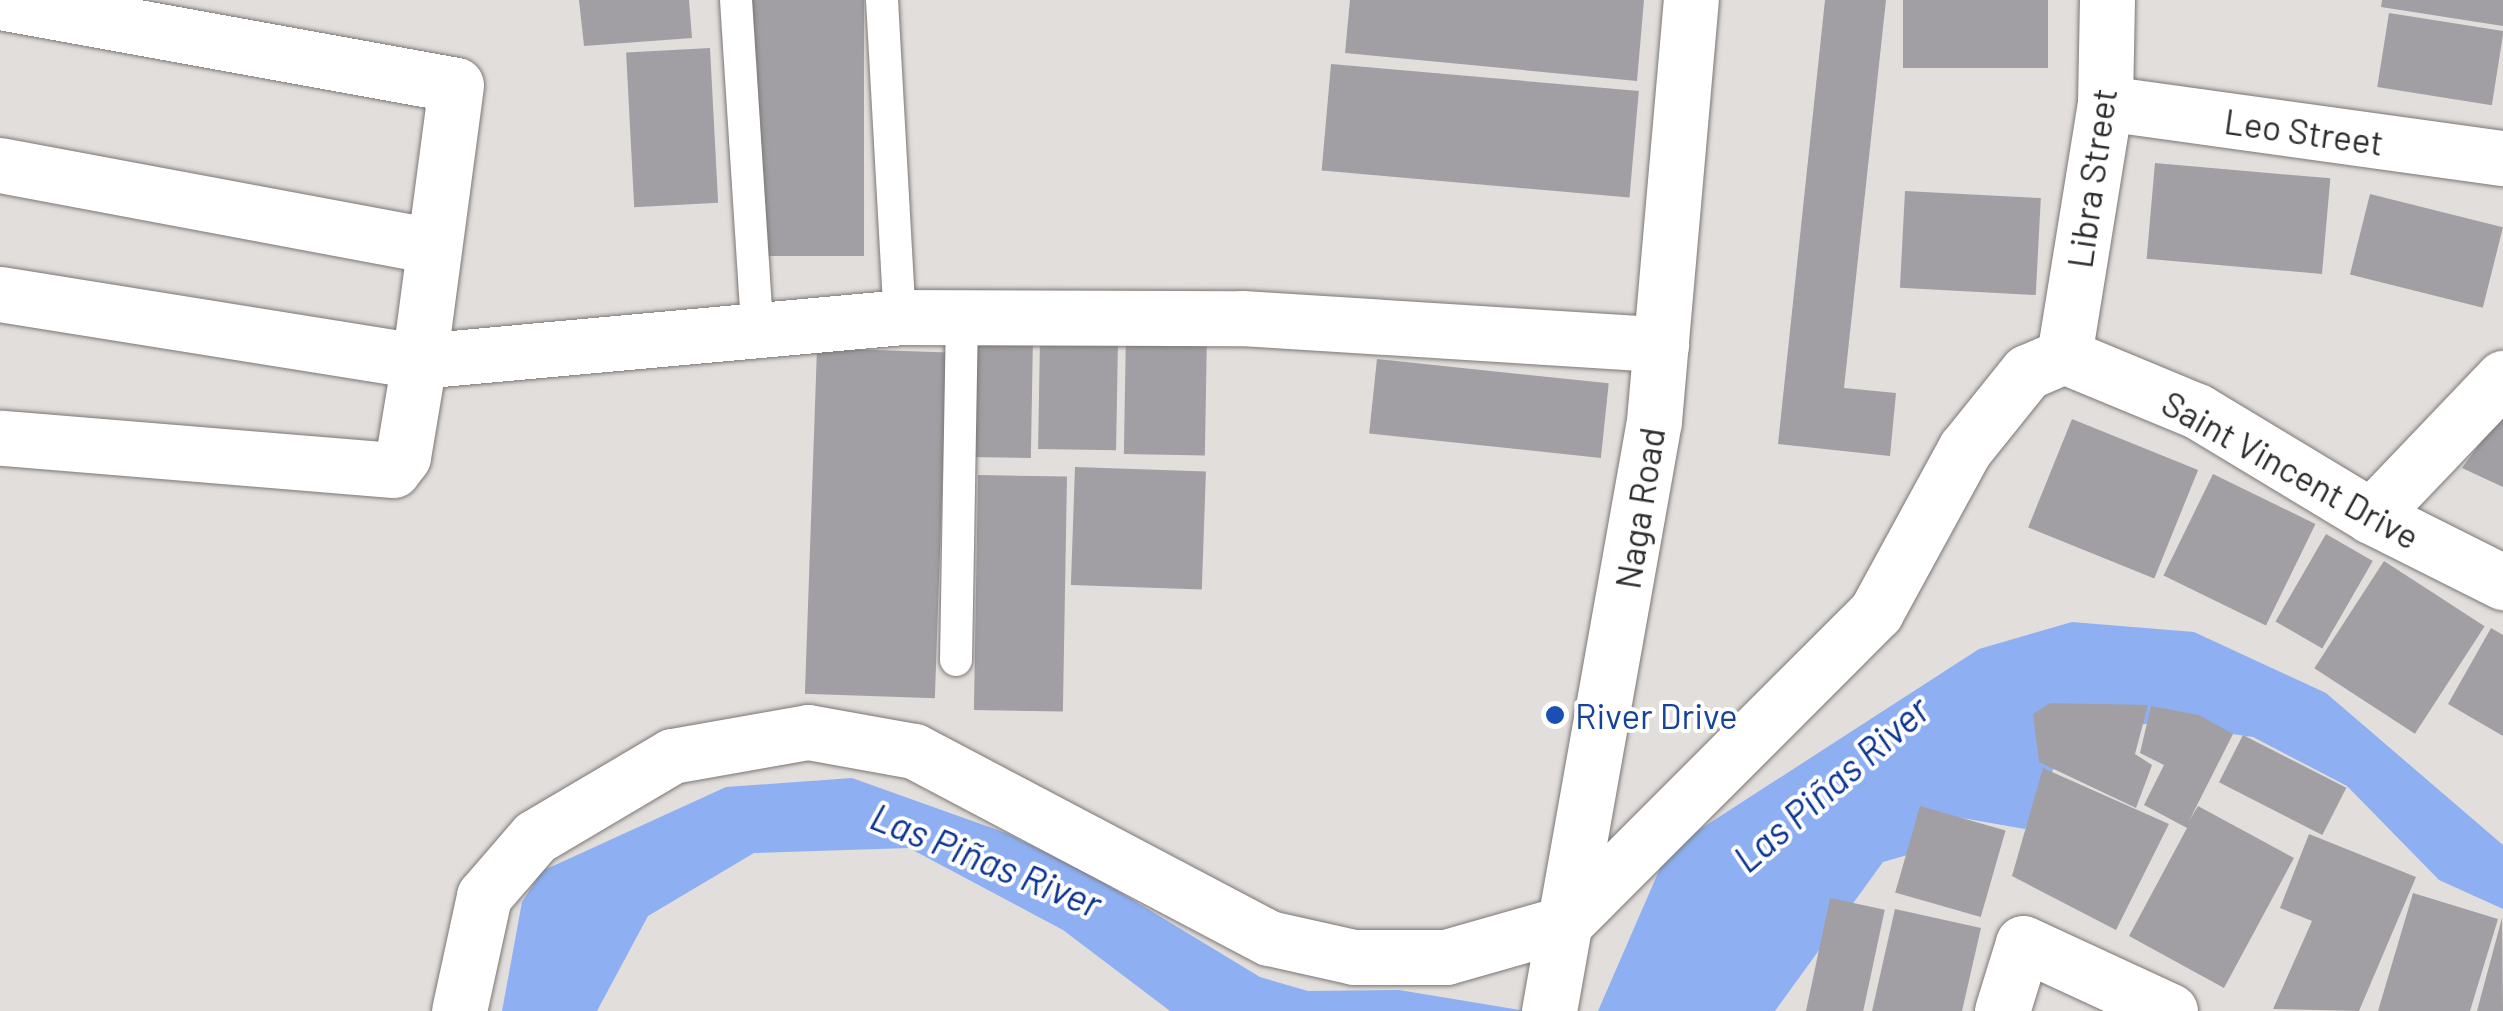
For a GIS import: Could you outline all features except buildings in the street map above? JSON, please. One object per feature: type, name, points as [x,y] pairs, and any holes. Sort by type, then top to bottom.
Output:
[{"type":"street","name":"Naga Road","points":[[1549,1011],[1636,538],[1660,344],[1690,0]]},
{"type":"street","name":"Libra Street","points":[[2064,356],[2105,103],[2106,0]]},
{"type":"street","points":[[0,2],[456,84],[403,457],[392,470],[0,438]]},
{"type":"street","name":"Leo Street","points":[[2105,103],[2503,158]]},
{"type":"street","points":[[0,165],[434,246]]},
{"type":"street","points":[[0,294],[419,360],[757,325],[900,317],[1242,318],[1462,326],[1660,344]]},
{"type":"street","points":[[460,1011],[484,896],[535,837],[672,756],[808,732],[914,750],[1268,938],[1354,957],[1446,957],[1565,923],[1876,612],[1965,448],[2027,372],[2064,356]]},
{"type":"street","name":"Saint Vincent Drive","points":[[2064,356],[2197,411],[2371,516],[2503,582]]},
{"type":"street","points":[[2371,516],[2503,378]]},
{"type":"street","points":[[2002,1011],[2022,942],[2170,1011]]},
{"type":"lane","points":[[736,0],[757,325]]},
{"type":"lane","points":[[882,0],[900,317]]},
{"type":"lane","points":[[956,660],[962,320]]},
{"type":"water","name":"Las Piñas River","points":[[2072,622],[2194,632],[2326,693],[2503,845],[2503,909],[2439,880],[2347,786],[2253,737],[2156,723],[2071,732],[2025,829],[1922,811],[1918,852],[1883,862],[1775,1011],[1598,1011],[1668,850],[1979,649]]},
{"type":"water","name":"Las Piñas River","points":[[852,778],[1006,833],[1090,874],[1260,977],[1308,991],[1399,990],[1526,1011],[1170,1011],[1063,930],[909,848],[754,853],[648,916],[597,1011],[502,1011],[522,902],[542,871],[726,787]]},
{"type":"place","name":"River Drive","points":[[1555,715]]}]
